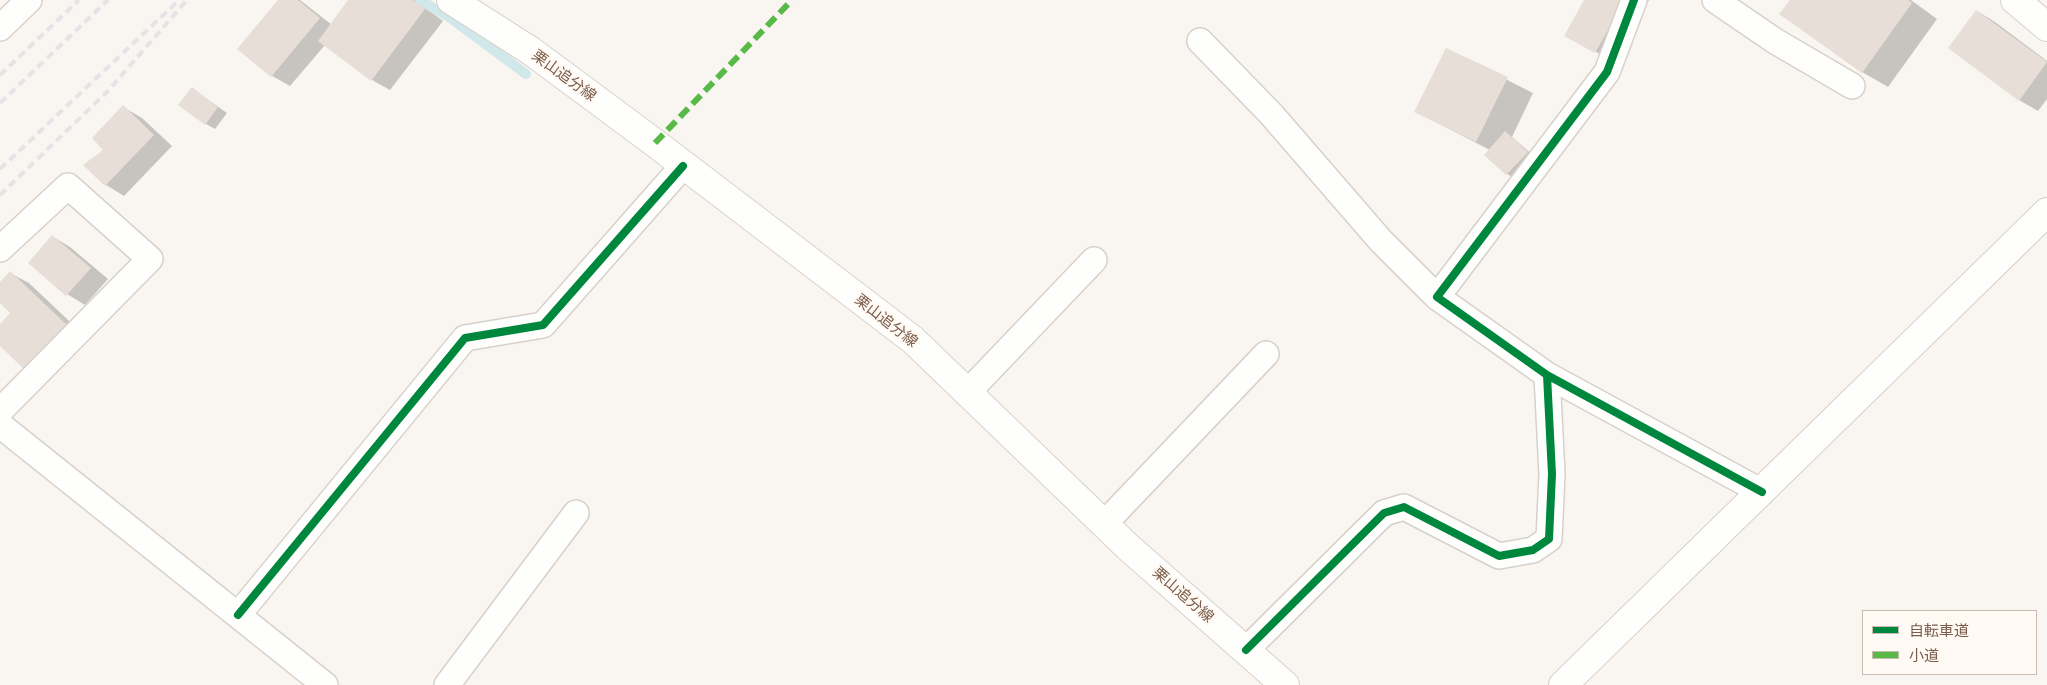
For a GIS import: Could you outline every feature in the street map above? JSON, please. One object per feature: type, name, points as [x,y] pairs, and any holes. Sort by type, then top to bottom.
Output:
[{"type":"main road","name":"栗山追分線","points":[[451,0],[530,51],[912,340],[1104,524],[1285,685]]},
{"type":"main road","points":[[2016,0],[2047,27]]},
{"type":"main road","points":[[1563,685],[2047,212]]},
{"type":"street","points":[[0,28],[29,0]]},
{"type":"street","points":[[1438,296],[1607,72],[1634,0]]},
{"type":"street","points":[[1715,0],[1775,40],[1852,86]]},
{"type":"street","points":[[1200,42],[1270,114],[1382,241],[1438,296],[1547,375],[1762,492]]},
{"type":"street","points":[[238,616],[465,338],[543,325],[683,166]]},
{"type":"street","points":[[0,249],[68,186],[150,259],[0,411]]},
{"type":"street","points":[[967,392],[1094,260]]},
{"type":"street","points":[[1104,524],[1266,354]]},
{"type":"street","points":[[1246,650],[1384,514],[1404,506],[1499,556],[1533,550],[1549,539],[1552,474],[1547,375]]},
{"type":"street","points":[[0,424],[325,685]]},
{"type":"street","points":[[447,685],[576,513]]},
{"type":"building","points":[[278,0],[298,0],[320,18],[271,77],[237,49]]},
{"type":"building","points":[[348,0],[413,0],[425,9],[371,81],[318,41]]},
{"type":"building","points":[[1584,0],[1625,0],[1595,53],[1564,36]]},
{"type":"building","points":[[1790,0],[1908,0],[1912,3],[1862,73],[1779,14]]},
{"type":"building","points":[[1976,10],[2047,62],[2019,101],[1948,48]]},
{"type":"building","points":[[1446,48],[1508,77],[1476,142],[1414,112]]},
{"type":"building","points":[[192,87],[218,107],[205,125],[178,105]]},
{"type":"building","points":[[123,105],[154,135],[105,186],[83,165],[103,150],[92,138]]},
{"type":"building","points":[[1505,131],[1528,152],[1506,175],[1484,155]]},
{"type":"building","points":[[52,235],[91,268],[66,296],[28,263]]},
{"type":"building","points":[[10,271],[68,326],[26,371],[0,346],[0,324],[10,313],[0,303],[0,282]]},
{"type":"waterway","points":[[420,0],[449,17],[526,74]]},
{"type":"railway","points":[[0,75],[79,0]]},
{"type":"railway","points":[[0,103],[108,0]]},
{"type":"railway","points":[[0,195],[107,92],[187,0]]},
{"type":"railway","points":[[0,169],[176,3]]},
{"type":"marked path","points":[[655,143],[792,0]]},
{"type":"cycle path","points":[[1547,375],[1437,297],[1607,72],[1634,0]]},
{"type":"cycle path","points":[[238,615],[465,338],[543,325],[683,166]]},
{"type":"cycle path","points":[[1246,650],[1384,513],[1404,507],[1499,556],[1533,550],[1549,539],[1552,474],[1547,375],[1762,492]]}]
